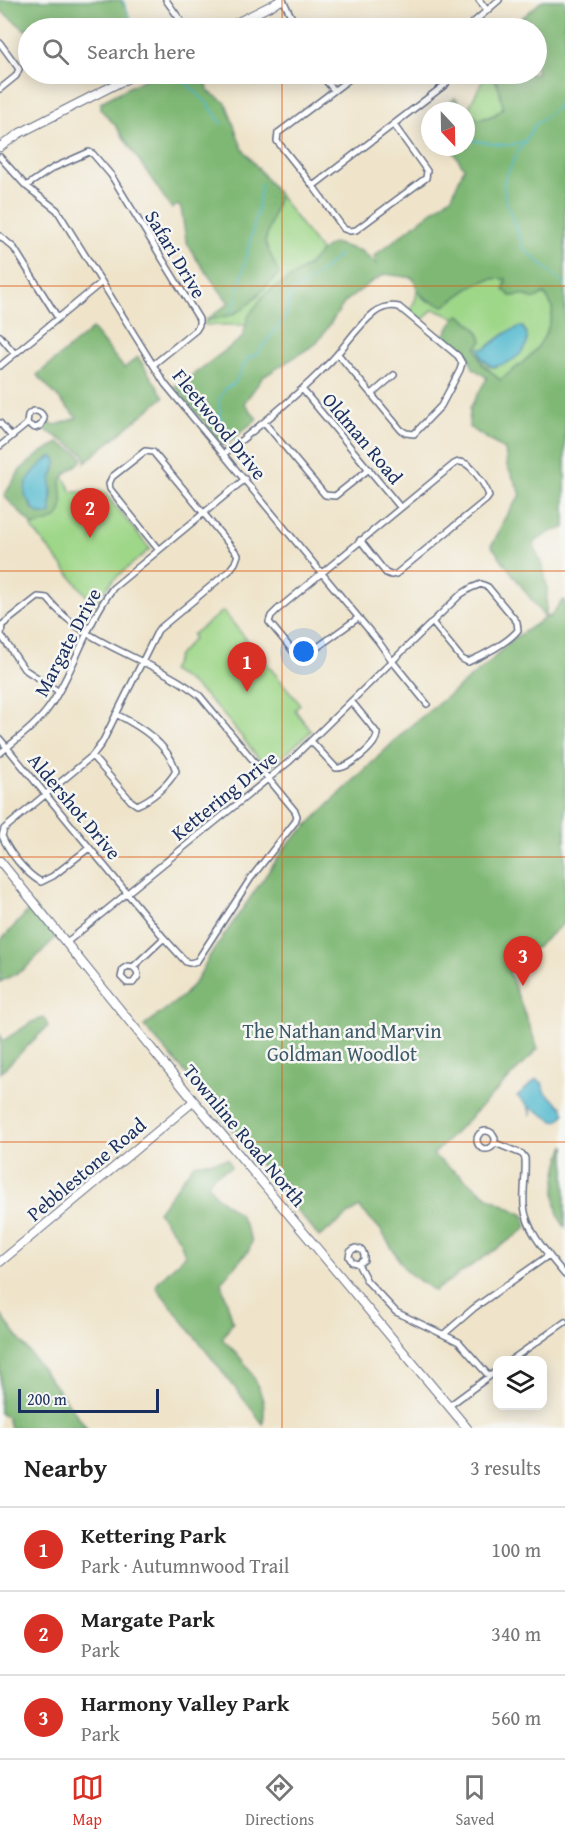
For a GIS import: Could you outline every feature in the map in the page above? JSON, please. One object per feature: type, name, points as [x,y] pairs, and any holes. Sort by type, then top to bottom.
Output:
[{"type":"main road","points":[[246,18],[283,0]]},
{"type":"main road","points":[[0,147],[20,133],[116,84]]},
{"type":"main road","name":"Townline Road North","points":[[0,861],[194,1101],[467,1428]]},
{"type":"main road","name":"Pebblestone Road","points":[[0,1262],[194,1101]]},
{"type":"street","points":[[166,0],[179,18]]},
{"type":"street","points":[[283,0],[292,18]]},
{"type":"street","points":[[479,0],[487,10]]},
{"type":"street","points":[[478,18],[499,0]]},
{"type":"street","points":[[0,43],[18,68]]},
{"type":"street","points":[[0,89],[16,76],[18,71]]},
{"type":"street","points":[[329,84],[334,90]]},
{"type":"street","points":[[342,84],[278,133],[277,141],[344,228],[350,231],[356,230],[426,178],[427,171],[394,125]]},
{"type":"street","points":[[313,186],[446,84]]},
{"type":"street","name":"Safari Drive","points":[[26,186],[53,168],[89,152],[111,175],[199,320],[196,330],[154,364]]},
{"type":"street","name":"Fleetwood Drive","points":[[0,157],[26,186],[57,210],[67,222],[165,384],[225,453],[427,704]]},
{"type":"street","points":[[0,236],[14,248],[58,318]]},
{"type":"street","points":[[0,366],[102,282]]},
{"type":"street","points":[[225,453],[302,389],[338,354],[357,328],[376,311],[390,305],[399,307],[458,356],[462,363],[441,406],[414,434],[401,430],[338,354]]},
{"type":"street","points":[[0,336],[15,354]]},
{"type":"street","points":[[372,394],[394,375]]},
{"type":"street","name":"Oldman Road","points":[[302,389],[400,507]]},
{"type":"street","points":[[264,422],[325,495],[335,496],[369,469]]},
{"type":"street","points":[[0,423],[11,436]]},
{"type":"street","points":[[0,446],[27,424]]},
{"type":"street","points":[[88,848],[53,876],[41,882],[23,866],[2,836],[4,829],[92,756],[102,743],[158,630],[229,571],[236,563],[238,555],[153,452],[145,451],[112,477],[109,484],[110,489],[158,549]]},
{"type":"street","points":[[358,618],[304,657],[297,656],[269,622],[277,610],[360,540],[400,507],[454,464],[466,463],[488,488],[489,496],[396,574],[386,573],[360,540]]},
{"type":"street","name":"Margate Drive","points":[[0,753],[39,720],[51,705],[100,608],[113,588],[245,479]]},
{"type":"street","name":"Kettering Drive","points":[[67,942],[268,779],[352,702],[432,622],[460,595],[481,584],[488,587],[516,622],[518,630],[495,647],[468,662],[462,659],[432,622]]},
{"type":"street","points":[[58,691],[24,669],[1,635],[2,625],[38,597],[47,598],[61,615],[87,634],[182,682],[200,696],[268,779]]},
{"type":"street","points":[[311,741],[332,764],[340,768],[349,766],[375,743],[377,733],[352,702]]},
{"type":"street","points":[[92,756],[137,805],[148,799],[172,778],[176,771],[170,758],[147,732],[116,714]]},
{"type":"street","name":"Aldershot Drive","points":[[0,738],[88,848],[186,962],[197,961],[251,878],[295,822],[297,816],[295,811],[268,779]]},
{"type":"street","points":[[133,967],[164,938]]},
{"type":"street","points":[[495,1143],[522,1154],[525,1158],[524,1207],[526,1218],[533,1233],[565,1275]]},
{"type":"street","points":[[444,1334],[474,1308],[549,1255]]},
{"type":"street","points":[[358,1264],[367,1281],[396,1312],[459,1342],[489,1376]]},
{"type":"street","points":[[518,1356],[565,1322]]},
{"type":"street","points":[[449,1406],[493,1373]]},
{"type":"green space","points":[[0,0],[121,0],[131,18],[18,18],[18,24],[0,10]]},
{"type":"green space","name":"The Nathan and Marvin Goldman Woodlot","points":[[543,0],[565,0],[565,528],[550,532],[533,543],[544,571],[547,587],[546,617],[549,618],[565,600],[565,922],[509,972],[538,1049],[433,1155],[490,1198],[524,1215],[527,1228],[434,1291],[406,1271],[380,1229],[359,1207],[319,1237],[197,1086],[144,1026],[183,996],[197,980],[209,957],[287,845],[409,727],[490,662],[510,641],[545,618],[491,545],[504,519],[521,494],[507,466],[505,450],[469,427],[470,408],[487,378],[473,368],[464,351],[444,336],[459,315],[467,320],[481,337],[482,341],[476,348],[482,364],[500,380],[528,358],[539,345],[550,323],[552,307],[544,294],[535,299],[523,295],[510,296],[504,290],[506,279],[497,278],[481,282],[466,290],[445,306],[424,298],[413,278],[385,274],[345,302],[317,343],[263,377],[244,403],[257,419],[224,446],[174,386],[179,385],[242,338],[249,315],[265,294],[307,267],[321,251],[333,243],[361,251],[376,264],[374,256],[452,196],[464,168],[456,156],[475,156],[475,118],[492,116],[503,107],[498,84],[547,84],[547,18],[522,18]]},
{"type":"green space","points":[[135,84],[207,84],[208,91],[226,103],[242,148],[279,195],[265,242],[279,274],[243,309],[232,315],[205,321],[229,303],[195,257],[186,240],[181,208],[177,205],[172,209],[115,125],[101,110],[101,102]]},
{"type":"green space","points":[[481,84],[497,84],[501,92],[503,107],[492,116],[478,119],[475,117],[475,102],[472,102]]},
{"type":"green space","points":[[279,195],[321,251],[302,270],[270,292],[252,312],[246,325],[205,325],[205,321],[243,309],[260,294],[265,242]]},
{"type":"green space","points":[[498,278],[506,279],[510,296],[523,295],[535,299],[544,294],[552,307],[550,323],[539,345],[528,358],[500,380],[483,364],[476,348],[482,341],[467,320],[433,309],[422,321],[410,311],[417,290],[425,300],[445,305],[477,282]],"holes":[[[523,327],[527,333],[504,362],[491,367],[485,363],[481,352],[501,336]]]},
{"type":"green space","points":[[92,329],[124,368],[138,357],[164,397],[85,462],[83,453],[44,429],[47,423],[56,425],[77,418],[37,375]]},
{"type":"green space","points":[[59,443],[83,458],[61,480],[62,506],[58,517],[33,526],[4,496],[20,470],[42,452]],"holes":[[[50,457],[55,468],[51,479],[50,515],[40,514],[31,508],[26,485],[33,473]]]},
{"type":"green space","points":[[63,476],[72,492],[103,491],[150,549],[112,581],[94,605],[31,527],[51,499]]},
{"type":"green space","points":[[223,611],[300,704],[295,710],[311,731],[268,770],[212,702],[186,680],[171,671],[178,656],[194,638],[192,635]]},
{"type":"green space","points":[[33,906],[57,936],[25,969],[0,982],[0,941]]},
{"type":"green space","points":[[44,1018],[48,1026],[0,1073],[0,1034],[3,1041],[32,1022]]},
{"type":"green space","points":[[565,1145],[565,1227],[557,1209],[555,1187]]},
{"type":"green space","points":[[228,1159],[231,1167],[214,1175],[208,1184],[215,1195],[240,1215],[252,1241],[249,1250],[221,1282],[233,1322],[222,1339],[241,1359],[257,1383],[264,1404],[263,1424],[156,1287],[158,1282],[185,1255],[179,1239],[158,1212],[194,1164]]},
{"type":"green space","points":[[0,1314],[87,1428],[10,1428],[7,1417],[0,1413]]},
{"type":"water","points":[[522,327],[527,334],[527,341],[525,348],[513,360],[498,366],[491,366],[482,358],[479,348],[485,349]]},
{"type":"water","points":[[53,456],[57,461],[51,479],[51,514],[40,514],[26,498],[25,488],[35,472]]},
{"type":"water","points":[[536,1080],[541,1082],[544,1091],[562,1107],[565,1113],[561,1119],[555,1122],[531,1107],[531,1115],[528,1106],[517,1096]]},
{"type":"waterway","points":[[123,0],[130,18]]},
{"type":"waterway","points":[[187,84],[208,104],[222,124]]},
{"type":"waterway","points":[[565,98],[535,125],[516,155],[504,181],[505,199],[524,249],[565,285]]},
{"type":"waterway","points":[[475,140],[507,145],[526,141]]},
{"type":"waterway","points":[[229,313],[234,308],[258,208],[261,183]]},
{"type":"waterway","points":[[236,441],[220,417],[219,400],[225,389],[235,383],[247,359],[257,354],[286,316],[291,293],[321,273],[340,253]]},
{"type":"place","name":"Margate Park","points":[[90,538]]},
{"type":"place","name":"Kettering Park","points":[[247,692]]},
{"type":"place","name":"Harmony Valley Park","points":[[523,986]]}]
